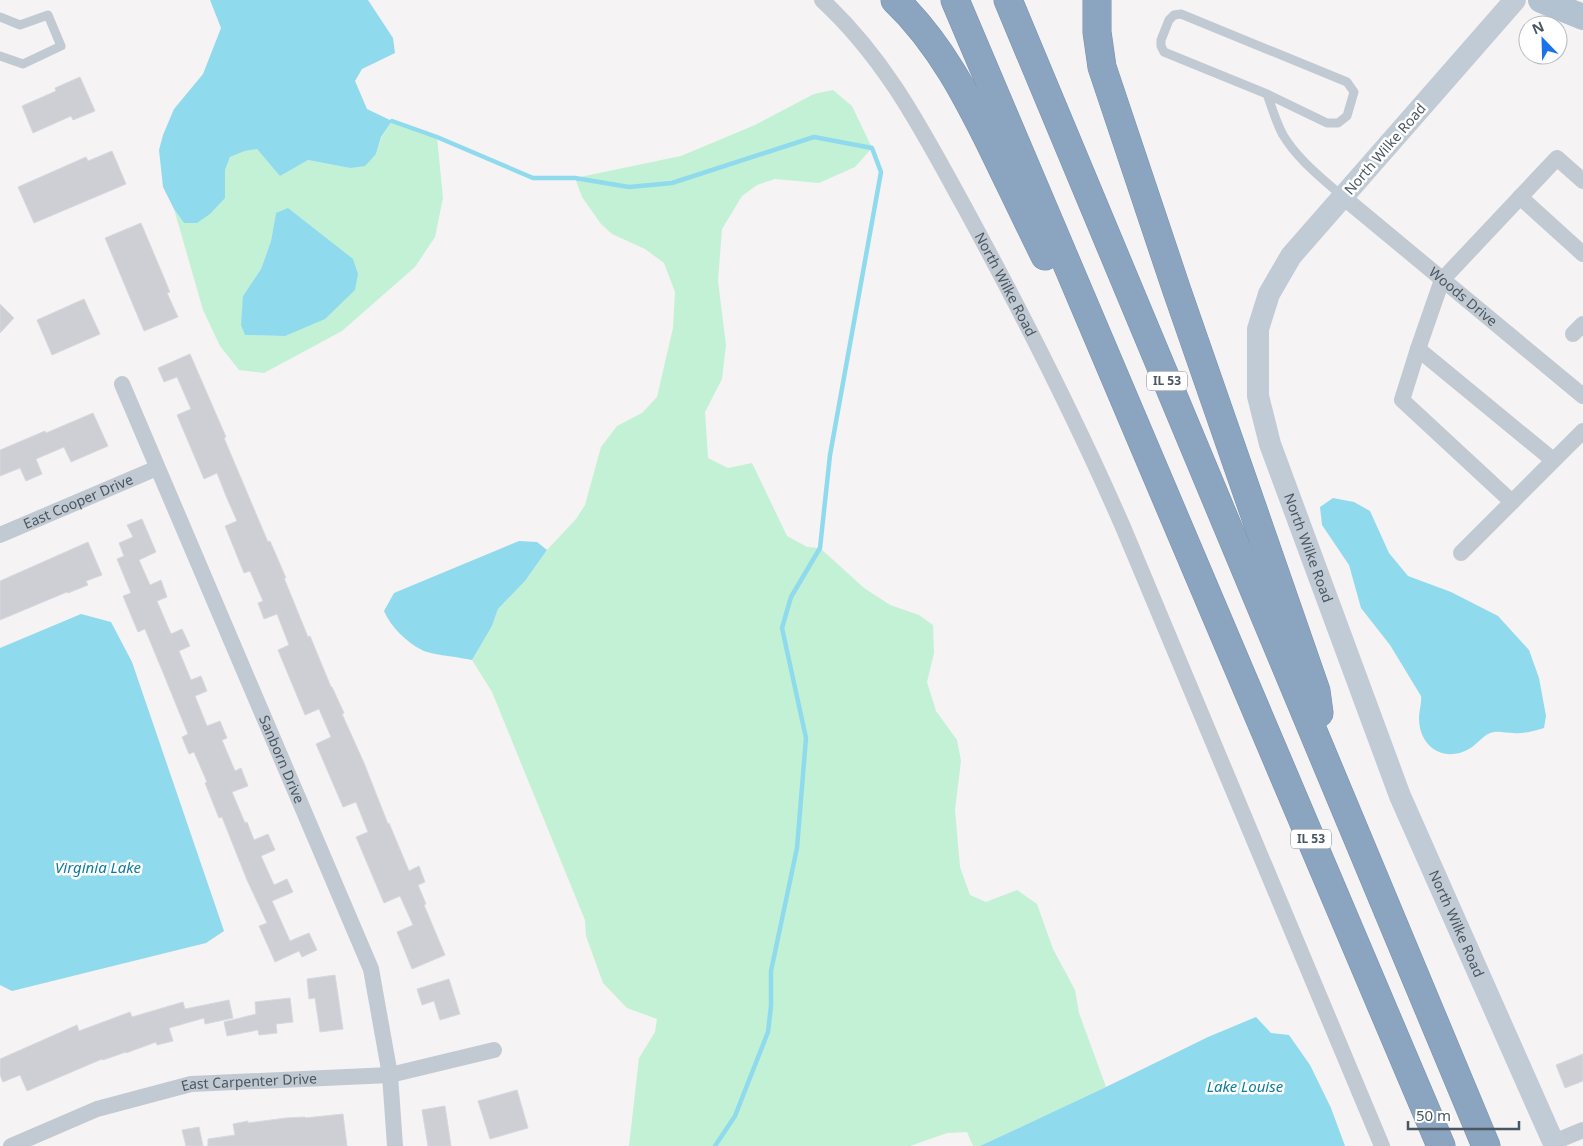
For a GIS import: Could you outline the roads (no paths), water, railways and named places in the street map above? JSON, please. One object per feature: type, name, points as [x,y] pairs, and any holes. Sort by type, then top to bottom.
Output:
[{"type":"highway","points":[[895,0],[948,65],[968,98],[1181,533]]},
{"type":"highway","name":"IL 53","points":[[955,0],[1441,1146]]},
{"type":"highway","name":"IL 53","points":[[1008,0],[1486,1146]]},
{"type":"highway","points":[[1097,0],[1097,32],[1102,67],[1176,288],[1316,691],[1326,761]]},
{"type":"main road","points":[[1541,0],[1583,17]]},
{"type":"street","name":"North Wilke Road","points":[[822,0],[844,20],[871,52],[909,108],[1014,298],[1049,368],[1123,527],[1382,1146]]},
{"type":"street","name":"North Wilke Road","points":[[1515,0],[1291,256],[1269,294],[1258,329],[1258,396],[1270,444],[1400,796],[1554,1144]]},
{"type":"street","points":[[1512,502],[1402,400],[1442,280],[1557,158],[1583,181]]},
{"type":"street","points":[[1520,197],[1583,254]]},
{"type":"street","name":"Woods Drive","points":[[1343,198],[1583,396]]},
{"type":"street","points":[[1418,349],[1553,460]]},
{"type":"street","name":"Sanborn Drive","points":[[122,384],[371,969],[390,1075],[395,1146]]},
{"type":"street","points":[[1461,552],[1583,430]]},
{"type":"street","name":"East Cooper Drive","points":[[0,535],[157,468]]},
{"type":"street","name":"East Carpenter Drive","points":[[11,1146],[98,1109],[191,1084],[390,1075],[494,1050]]},
{"type":"street","points":[[1554,1144],[1583,1130]]},
{"type":"lane","points":[[1267,94],[1326,123],[1338,123],[1347,116],[1354,92],[1347,82],[1181,14],[1174,15],[1169,20],[1160,40],[1164,52],[1267,94],[1288,142],[1313,170],[1343,198]]},
{"type":"lane","points":[[0,17],[20,25],[48,16],[61,46],[23,64],[0,56]]},
{"type":"water","points":[[210,0],[368,0],[393,38],[395,53],[362,69],[355,81],[367,109],[392,121],[381,137],[376,154],[365,166],[350,168],[308,160],[280,176],[257,149],[245,151],[230,157],[225,170],[225,198],[210,214],[197,223],[184,223],[174,209],[163,187],[159,150],[174,109],[203,74],[221,28]]},
{"type":"water","points":[[288,208],[353,259],[358,274],[355,290],[325,319],[285,336],[245,335],[241,325],[243,296],[261,269],[271,241],[276,213]]},
{"type":"water","points":[[1333,498],[1354,502],[1370,511],[1389,553],[1408,576],[1451,592],[1498,616],[1529,650],[1539,678],[1546,716],[1544,728],[1521,733],[1490,733],[1469,749],[1460,753],[1442,753],[1428,744],[1420,728],[1421,696],[1390,645],[1361,608],[1349,565],[1322,525],[1320,507]]},
{"type":"water","points":[[519,541],[537,542],[547,550],[525,581],[498,609],[492,626],[472,660],[422,650],[400,634],[387,617],[384,611],[394,593]]},
{"type":"water","name":"Virginia Lake","points":[[81,614],[111,622],[132,662],[224,931],[206,943],[12,991],[0,985],[0,648]]},
{"type":"water","name":"Lake Louise","points":[[1256,1017],[1271,1033],[1289,1035],[1310,1065],[1331,1108],[1345,1146],[980,1146],[1208,1037]]},
{"type":"waterway","points":[[392,121],[437,137],[533,178],[575,178],[629,187],[672,183],[814,137],[872,148],[881,172],[830,455],[820,548],[791,597],[782,628],[806,738],[797,848],[771,971],[771,1006],[768,1032],[735,1116],[715,1146]]}]
